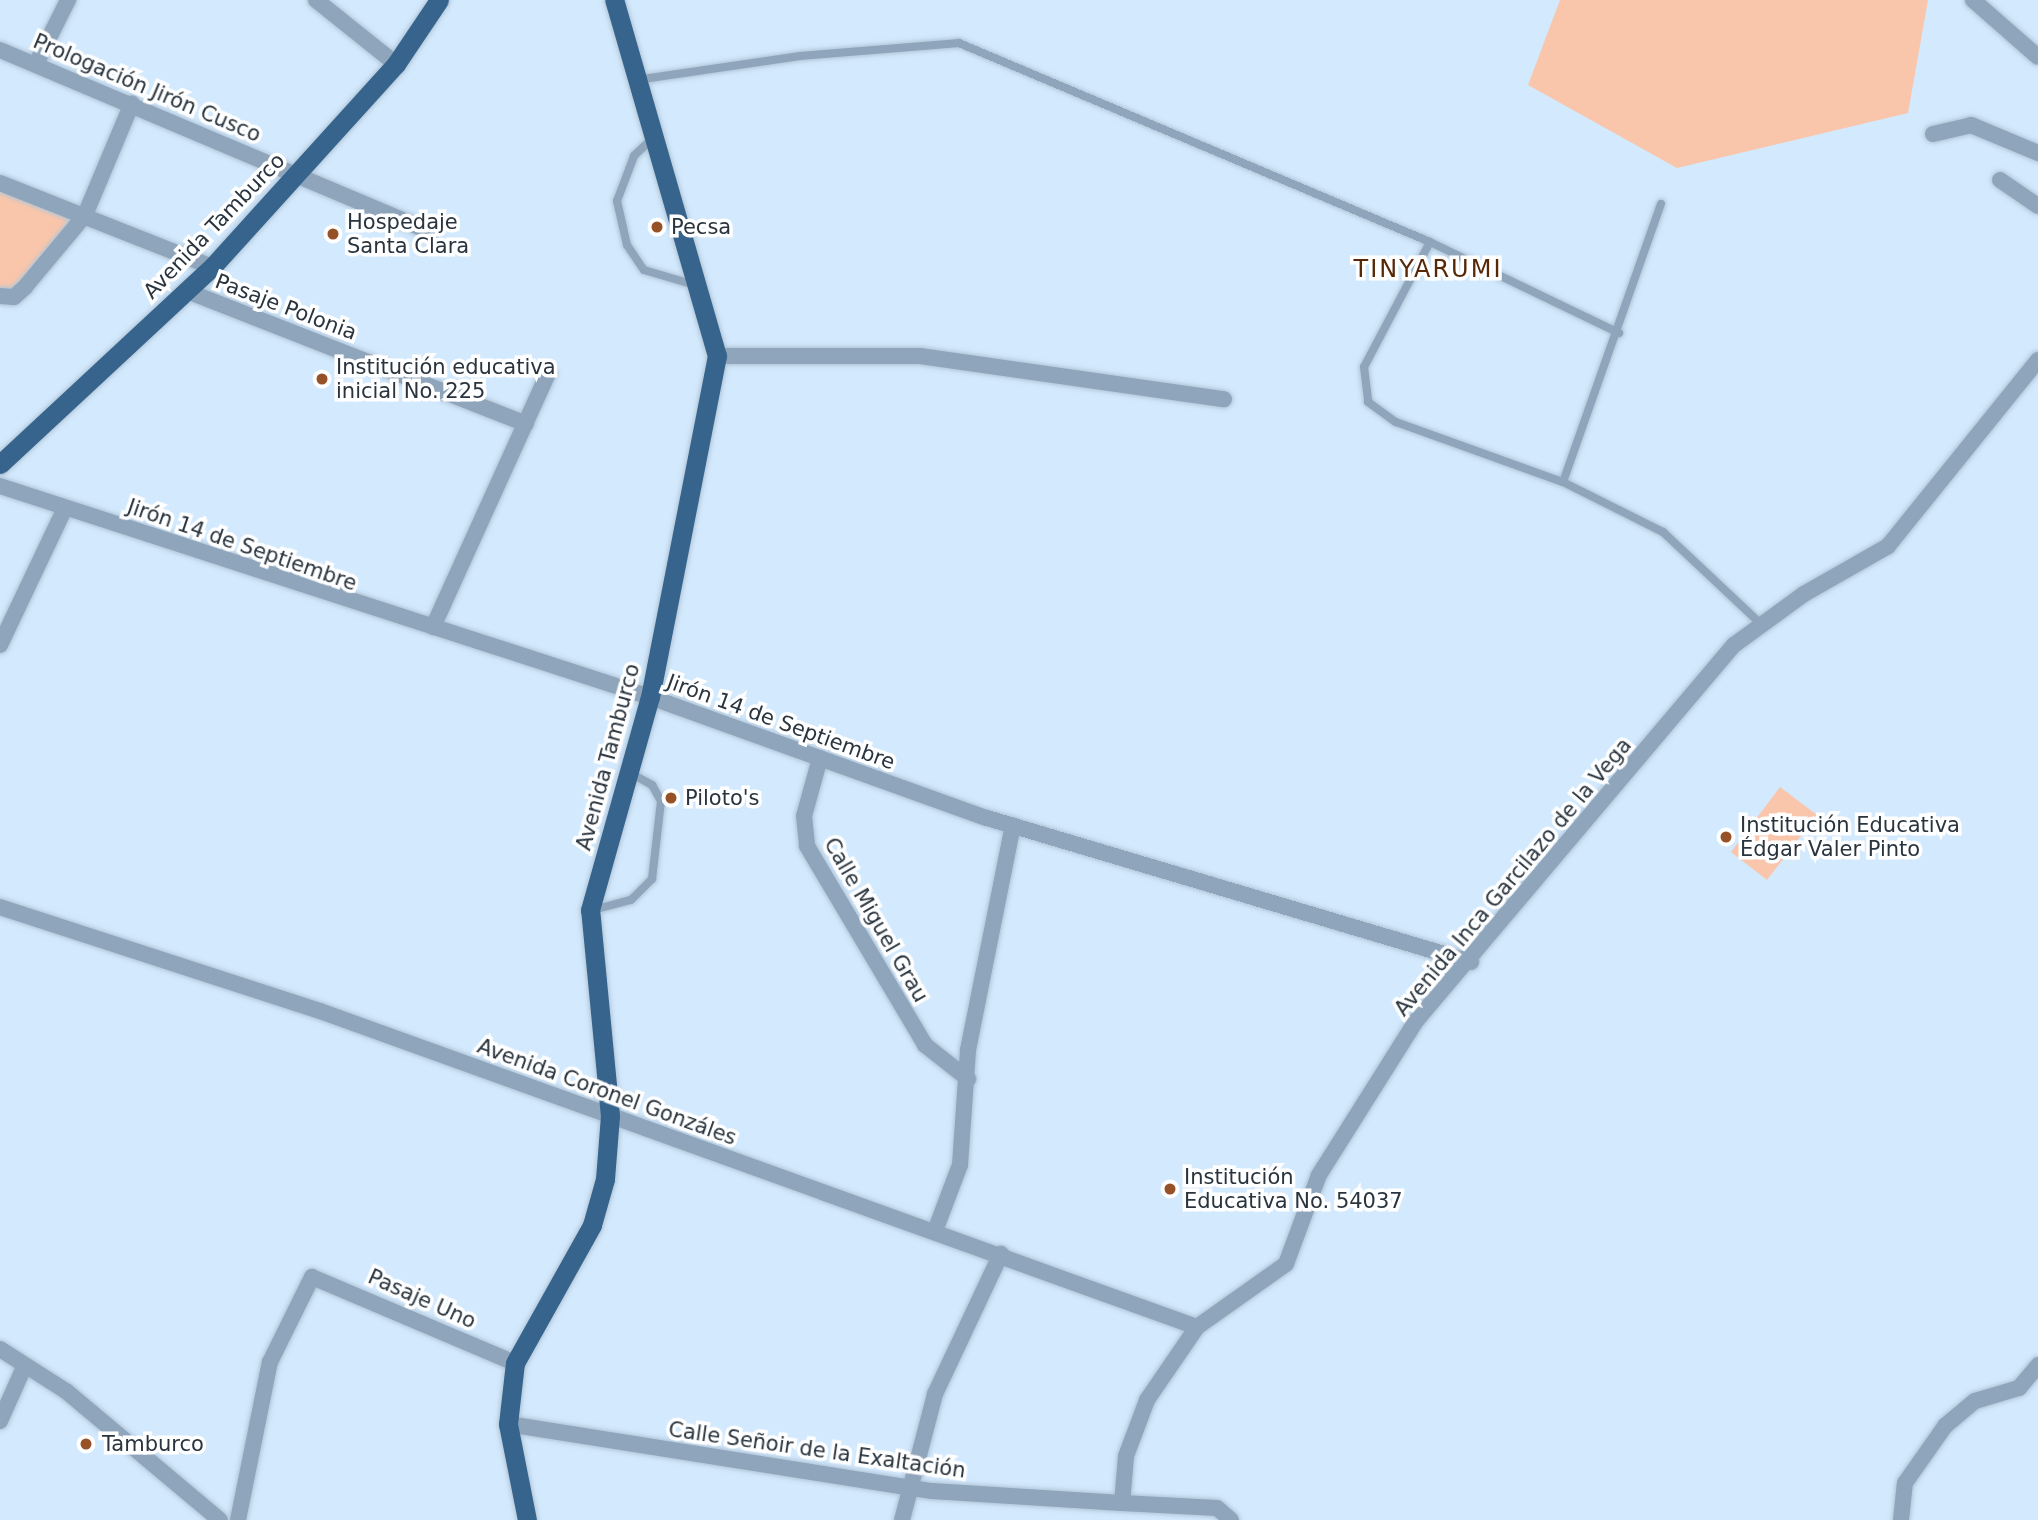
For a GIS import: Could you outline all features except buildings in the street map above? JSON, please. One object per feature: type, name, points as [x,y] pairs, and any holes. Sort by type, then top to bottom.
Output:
[{"type":"highway","name":"Avenida Tamburco","points":[[0,464],[212,267],[396,64],[439,0]]},
{"type":"highway","name":"Avenida Tamburco","points":[[527,1520],[508,1424],[515,1363],[592,1225],[605,1179],[610,1116],[590,910],[650,697],[718,356],[614,0]]},
{"type":"street","points":[[36,64],[68,0]]},
{"type":"street","points":[[316,0],[396,64]]},
{"type":"street","points":[[1973,0],[2038,57]]},
{"type":"street","name":"Prologación Jirón Cusco","points":[[0,50],[132,103],[431,232]]},
{"type":"street","points":[[7,297],[85,215],[132,103]]},
{"type":"street","points":[[1933,134],[1971,125],[2038,153]]},
{"type":"street","points":[[2000,180],[2038,206]]},
{"type":"street","points":[[0,183],[212,267]]},
{"type":"street","name":"Pasaje Polonia","points":[[187,291],[526,424]]},
{"type":"street","points":[[718,356],[920,356],[1224,399]]},
{"type":"street","name":"Avenida Inca Garcilazo de la Vega","points":[[1122,1503],[1126,1456],[1147,1400],[1197,1327],[1286,1264],[1319,1175],[1416,1021],[1471,962],[1532,881],[1734,645],[1761,624],[1888,546],[2035,370]]},
{"type":"street","points":[[433,627],[548,373]]},
{"type":"street","name":"Jirón 14 de Septiembre","points":[[0,486],[650,697],[1013,825],[1471,962]]},
{"type":"street","points":[[0,645],[3,628],[65,508]]},
{"type":"street","name":"Calle Miguel Grau","points":[[820,758],[804,816],[807,846],[925,1045],[968,1079]]},
{"type":"street","points":[[935,1231],[960,1165],[976,1002],[1013,825]]},
{"type":"street","name":"Avenida Coronel Gonzáles","points":[[0,907],[293,1002],[1197,1327]]},
{"type":"street","points":[[902,1520],[907,1487],[935,1394],[1001,1255]]},
{"type":"street","name":"Pasaje Uno","points":[[238,1520],[270,1362],[312,1277],[515,1363]]},
{"type":"street","points":[[0,1349],[25,1365],[220,1520]]},
{"type":"street","points":[[0,1421],[25,1365]]},
{"type":"street","points":[[1901,1520],[1905,1483],[1945,1426],[1975,1401],[2019,1388],[2038,1365]]},
{"type":"street","name":"Calle Señoir de la Exaltación","points":[[508,1424],[907,1487],[1122,1503]]},
{"type":"street","points":[[1122,1503],[1217,1508],[1231,1520]]},
{"type":"lane","points":[[636,80],[800,56],[959,43],[1430,242],[1619,333]]},
{"type":"lane","points":[[653,138],[634,156],[617,201],[627,245],[644,270],[668,282],[697,285]]},
{"type":"lane","points":[[1563,482],[1619,333],[1661,204]]},
{"type":"lane","points":[[1430,242],[1364,366],[1368,402],[1396,422],[1563,482],[1664,532],[1761,624]]},
{"type":"lane","points":[[590,910],[631,900],[652,879],[661,801],[652,785],[629,772]]},
{"type":"shaded area","points":[[1560,0],[1928,0],[1908,113],[1677,168],[1528,85]]},
{"type":"shaded area","points":[[0,190],[75,221],[13,295],[0,291]]},
{"type":"shaded area","points":[[1780,787],[1817,815],[1767,880],[1731,852]]},
{"type":"place","name":"Pecsa","points":[[657,227]]},
{"type":"place","name":"Hospedaje Santa Clara","points":[[333,234]]},
{"type":"place","name":"Institución educativa inicial No. 225","points":[[322,379]]},
{"type":"place","name":"Piloto's","points":[[671,798]]},
{"type":"place","name":"Institución Educativa Édgar Valer Pinto","points":[[1726,837]]},
{"type":"place","name":"Institución Educativa No. 54037","points":[[1170,1189]]},
{"type":"place","name":"Tamburco","points":[[86,1444]]},
{"type":"district","name":"TINYARUMI","points":[[1428,270]]}]
